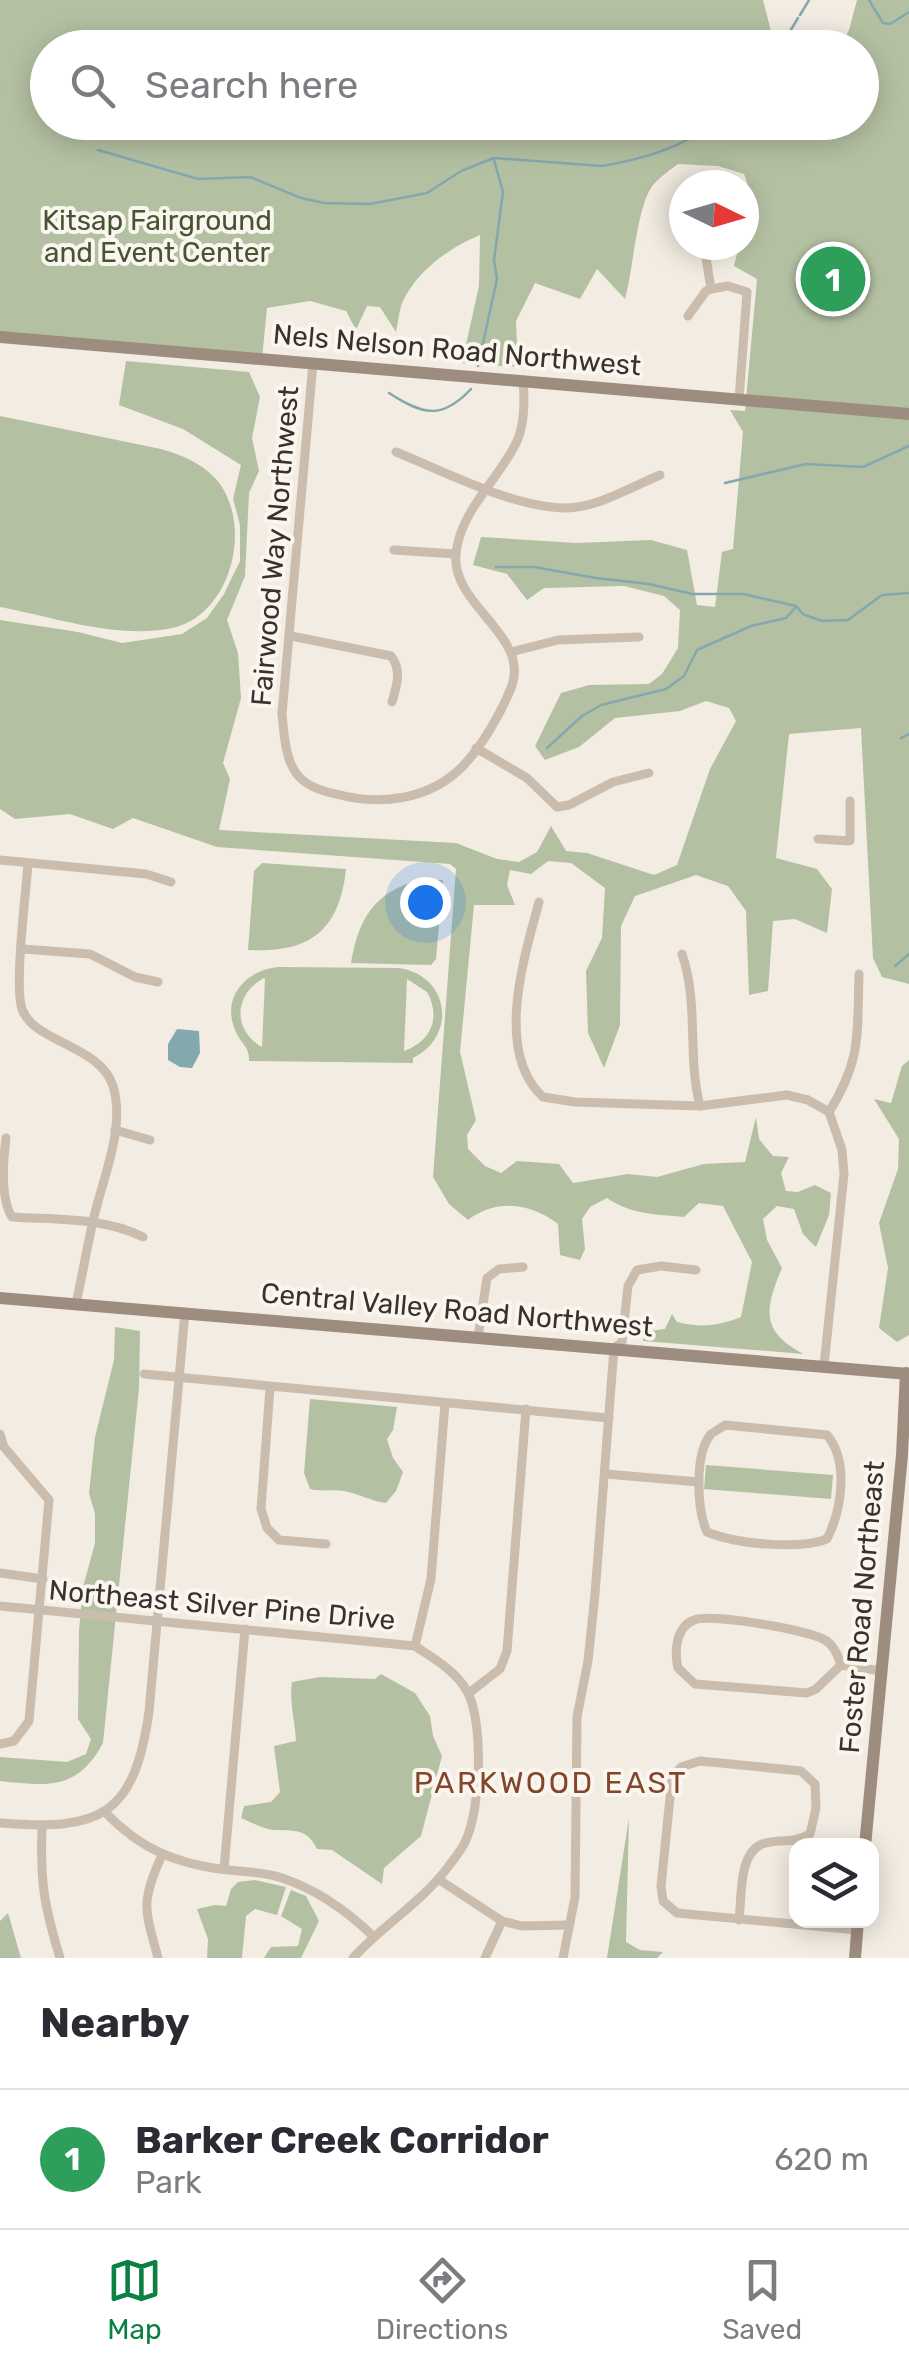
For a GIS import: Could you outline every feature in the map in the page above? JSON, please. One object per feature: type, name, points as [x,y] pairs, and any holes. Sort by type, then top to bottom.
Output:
[{"type":"street","points":[[705,260],[708,290]]},
{"type":"street","points":[[688,316],[708,290],[728,286],[748,292],[739,400]]},
{"type":"street","name":"Nels Nelson Road Northwest","points":[[0,337],[909,414]]},
{"type":"street","name":"Fairwood Way Northwest","points":[[313,363],[282,714],[292,765],[308,784],[351,798],[387,800],[436,786],[463,766],[511,688],[515,668],[511,652]]},
{"type":"street","points":[[523,380],[523,414],[516,446],[486,487],[456,554],[462,587],[511,652],[558,640],[639,636]]},
{"type":"street","points":[[396,452],[530,502],[566,508],[587,504],[660,475]]},
{"type":"street","points":[[394,550],[456,554]]},
{"type":"street","points":[[291,636],[391,656],[398,675],[392,702]]},
{"type":"street","points":[[476,748],[527,778],[557,808],[613,782],[649,773]]},
{"type":"street","points":[[818,839],[850,842],[850,800]]},
{"type":"street","points":[[0,860],[146,874],[171,882]]},
{"type":"street","points":[[28,864],[22,1010],[32,1024],[104,1070],[112,1083],[117,1116],[76,1304]]},
{"type":"street","points":[[539,902],[516,998],[516,1025],[522,1064],[532,1087],[543,1098],[700,1106],[788,1095],[808,1100],[829,1112],[842,1150],[844,1174],[824,1366]]},
{"type":"street","points":[[23,949],[90,954],[136,977],[158,982]]},
{"type":"street","points":[[682,954],[692,982],[692,1076],[700,1106]]},
{"type":"street","points":[[829,1112],[852,1068],[857,1047],[858,974]]},
{"type":"street","points":[[22,1034],[32,1024]]},
{"type":"street","points":[[115,1130],[150,1140]]},
{"type":"street","points":[[6,1138],[2,1199],[12,1216],[92,1222],[129,1230],[143,1238]]},
{"type":"street","points":[[4,1228],[12,1216]]},
{"type":"street","points":[[563,1958],[576,1897],[574,1753],[588,1662],[614,1348],[622,1342],[628,1286],[638,1270],[661,1266],[696,1270]]},
{"type":"street","points":[[478,1337],[487,1278],[499,1268],[522,1267]]},
{"type":"street","name":"Central Valley Road Northwest","points":[[0,1298],[908,1374]]},
{"type":"street","points":[[0,1824],[42,1827],[77,1822],[105,1812],[138,1772],[158,1620],[185,1312]]},
{"type":"street","points":[[144,1374],[609,1418]]},
{"type":"street","name":"Foster Road Northeast","points":[[866,1838],[908,1374]]},
{"type":"street","points":[[270,1388],[261,1509],[268,1528],[279,1540],[326,1544]]},
{"type":"street","points":[[415,1646],[430,1578],[445,1403]]},
{"type":"street","points":[[353,1958],[438,1879],[466,1842],[474,1808],[478,1738],[469,1693],[500,1669],[507,1650],[526,1409]]},
{"type":"street","points":[[726,1425],[827,1435],[842,1460],[836,1522],[827,1539],[810,1545],[723,1538],[708,1532],[699,1514],[699,1482],[706,1446],[712,1434],[726,1425]]},
{"type":"street","points":[[0,1434],[4,1447],[49,1500],[29,1721],[14,1741],[0,1744]]},
{"type":"street","points":[[606,1474],[699,1482]]},
{"type":"street","points":[[0,1573],[42,1580]]},
{"type":"street","name":"Northeast Silver Pine Drive","points":[[0,1606],[415,1646],[442,1664],[469,1693]]},
{"type":"street","points":[[702,1618],[770,1625],[830,1643],[841,1665],[816,1690],[807,1693],[696,1684],[678,1668],[678,1639],[686,1626],[702,1618]]},
{"type":"street","points":[[224,1870],[244,1629]]},
{"type":"street","points":[[841,1665],[882,1671]]},
{"type":"street","points":[[739,1920],[746,1859],[762,1844],[797,1842],[810,1834],[816,1808],[814,1784],[801,1771],[700,1760],[682,1767],[672,1778],[661,1886],[663,1901],[676,1913],[739,1920],[789,1922]]},
{"type":"street","points":[[105,1812],[128,1836],[162,1855],[224,1870],[280,1877],[340,1905],[373,1936]]},
{"type":"street","points":[[42,1827],[43,1904],[60,1958]]},
{"type":"street","points":[[158,1958],[146,1918],[146,1890],[162,1855]]},
{"type":"street","points":[[438,1879],[502,1921],[522,1926],[567,1926]]},
{"type":"street","points":[[486,1958],[502,1921]]},
{"type":"street","points":[[855,1958],[858,1928]]},
{"type":"green space","name":"Kitsap Fairground and Event Center","points":[[0,0],[763,0],[771,30],[30,30],[30,140],[879,140],[879,30],[849,30],[857,0],[909,0],[909,984],[882,977],[873,958],[861,728],[789,734],[776,858],[817,869],[832,889],[827,933],[795,919],[773,921],[768,991],[749,995],[746,911],[728,886],[696,875],[635,896],[621,926],[620,1025],[604,1068],[588,1033],[586,971],[602,938],[605,888],[571,863],[548,861],[531,874],[510,870],[507,885],[515,905],[474,905],[460,1052],[476,1120],[467,1135],[468,1149],[485,1166],[501,1173],[517,1161],[559,1164],[573,1183],[628,1174],[657,1177],[704,1164],[745,1162],[756,1117],[759,1139],[773,1156],[789,1157],[781,1173],[786,1191],[798,1192],[815,1185],[831,1193],[829,1215],[816,1247],[803,1234],[794,1209],[777,1206],[763,1219],[767,1240],[782,1268],[770,1308],[773,1328],[804,1354],[643,1341],[643,1332],[665,1329],[672,1314],[677,1322],[702,1325],[741,1317],[752,1262],[723,1206],[699,1203],[684,1217],[635,1211],[607,1198],[590,1207],[582,1219],[585,1249],[580,1260],[560,1255],[558,1224],[536,1211],[502,1206],[468,1220],[449,1204],[433,1177],[456,869],[450,864],[217,847],[133,818],[113,829],[70,814],[15,819],[0,809],[0,620],[122,643],[182,634],[207,618],[240,561],[240,525],[233,499],[241,465],[183,429],[119,405],[126,361],[249,372],[260,397],[252,438],[259,471],[249,493],[245,576],[227,620],[238,653],[241,698],[223,763],[230,779],[219,830],[456,843],[497,859],[519,862],[537,852],[551,826],[566,851],[587,853],[654,875],[677,865],[710,769],[736,721],[729,708],[706,701],[680,711],[615,718],[579,747],[545,760],[535,746],[561,693],[589,685],[649,684],[662,674],[678,648],[680,610],[664,596],[624,586],[544,588],[527,600],[507,574],[473,565],[481,537],[576,543],[651,540],[687,550],[697,605],[715,607],[722,552],[733,549],[743,432],[730,410],[745,411],[757,279],[734,266],[735,260],[759,260],[759,170],[678,164],[669,170],[656,181],[643,206],[625,299],[597,269],[580,299],[535,283],[516,321],[518,367],[462,363],[479,286],[480,235],[446,253],[417,280],[403,301],[396,332],[380,307],[367,306],[356,330],[346,311],[310,301],[267,308],[262,358],[0,337]]},
{"type":"green space","points":[[0,416],[161,449],[209,472],[227,496],[235,540],[232,563],[212,603],[196,618],[155,631],[88,626],[0,607]]},
{"type":"green space","points":[[262,863],[346,869],[336,909],[317,934],[288,947],[248,950],[254,871]]},
{"type":"green space","points":[[420,880],[443,880],[436,959],[431,965],[351,963],[358,933],[371,909],[391,891]]},
{"type":"green space","points":[[399,968],[416,973],[437,994],[442,1022],[437,1036],[413,1058],[413,1063],[249,1061],[231,1008],[246,980],[266,969]],"holes":[[[265,979],[262,1047],[245,1031],[240,1012],[247,993]],[[407,979],[427,992],[433,1019],[427,1035],[404,1051]]]},
{"type":"green space","points":[[909,1060],[909,1335],[897,1342],[879,1328],[888,1268],[879,1223],[898,1169],[899,1139],[874,1099],[891,1103],[902,1066]]},
{"type":"green space","points":[[115,1327],[140,1331],[139,1388],[103,1743],[83,1770],[60,1782],[0,1781],[0,1757],[67,1762],[86,1754],[91,1739],[78,1719],[79,1631],[83,1587],[95,1543],[95,1514],[89,1493],[95,1437],[114,1360]]},
{"type":"green space","points":[[310,1399],[397,1407],[393,1430],[387,1439],[403,1472],[386,1503],[344,1491],[310,1489],[304,1473]]},
{"type":"green space","points":[[706,1465],[833,1475],[831,1499],[704,1489]]},
{"type":"green space","points":[[381,1674],[415,1693],[430,1716],[442,1756],[421,1836],[384,1868],[382,1884],[332,1850],[317,1849],[304,1834],[270,1829],[241,1818],[244,1806],[271,1802],[280,1792],[274,1746],[296,1741],[292,1682],[320,1677],[375,1679]]},
{"type":"green space","points":[[629,1818],[626,1942],[640,1950],[663,1952],[657,1958],[607,1958]]},
{"type":"green space","points":[[255,1880],[286,1887],[277,1915],[255,1909],[246,1916],[242,1958],[207,1958],[208,1939],[197,1909],[226,1906],[231,1889],[238,1882]]},
{"type":"green space","points":[[291,1890],[306,1896],[319,1921],[301,1958],[264,1958],[271,1947],[298,1946],[302,1929],[281,1916]]},
{"type":"green space","points":[[8,1913],[21,1958],[0,1958],[0,1921]]},
{"type":"water","points":[[177,1029],[199,1031],[200,1053],[192,1068],[168,1060],[168,1044]]},
{"type":"waterway","points":[[800,15],[809,0]]},
{"type":"waterway","points":[[869,0],[883,23],[890,24],[909,12]]},
{"type":"waterway","points":[[791,30],[798,18]]},
{"type":"waterway","points":[[98,150],[198,179],[250,177],[301,198],[370,204],[427,193],[461,171],[494,158],[602,166],[662,151],[686,140]]},
{"type":"waterway","points":[[478,366],[497,279],[494,260],[503,192],[494,160]]},
{"type":"waterway","points":[[389,393],[412,406],[432,411],[451,406],[471,389]]},
{"type":"waterway","points":[[725,483],[806,464],[863,467],[909,446]]},
{"type":"waterway","points":[[496,567],[534,567],[692,594],[743,594],[796,606],[803,614],[822,621],[848,620],[882,595],[909,593]]},
{"type":"waterway","points":[[547,748],[582,716],[601,705],[666,689],[684,676],[697,650],[751,626],[786,618],[795,608]]},
{"type":"waterway","points":[[901,738],[909,734]]},
{"type":"waterway","points":[[895,966],[909,954]]},
{"type":"place","name":"Barker Creek Corridor","points":[[833,279]]},
{"type":"district","name":"PARKWOOD EAST","points":[[551,1783]]}]
